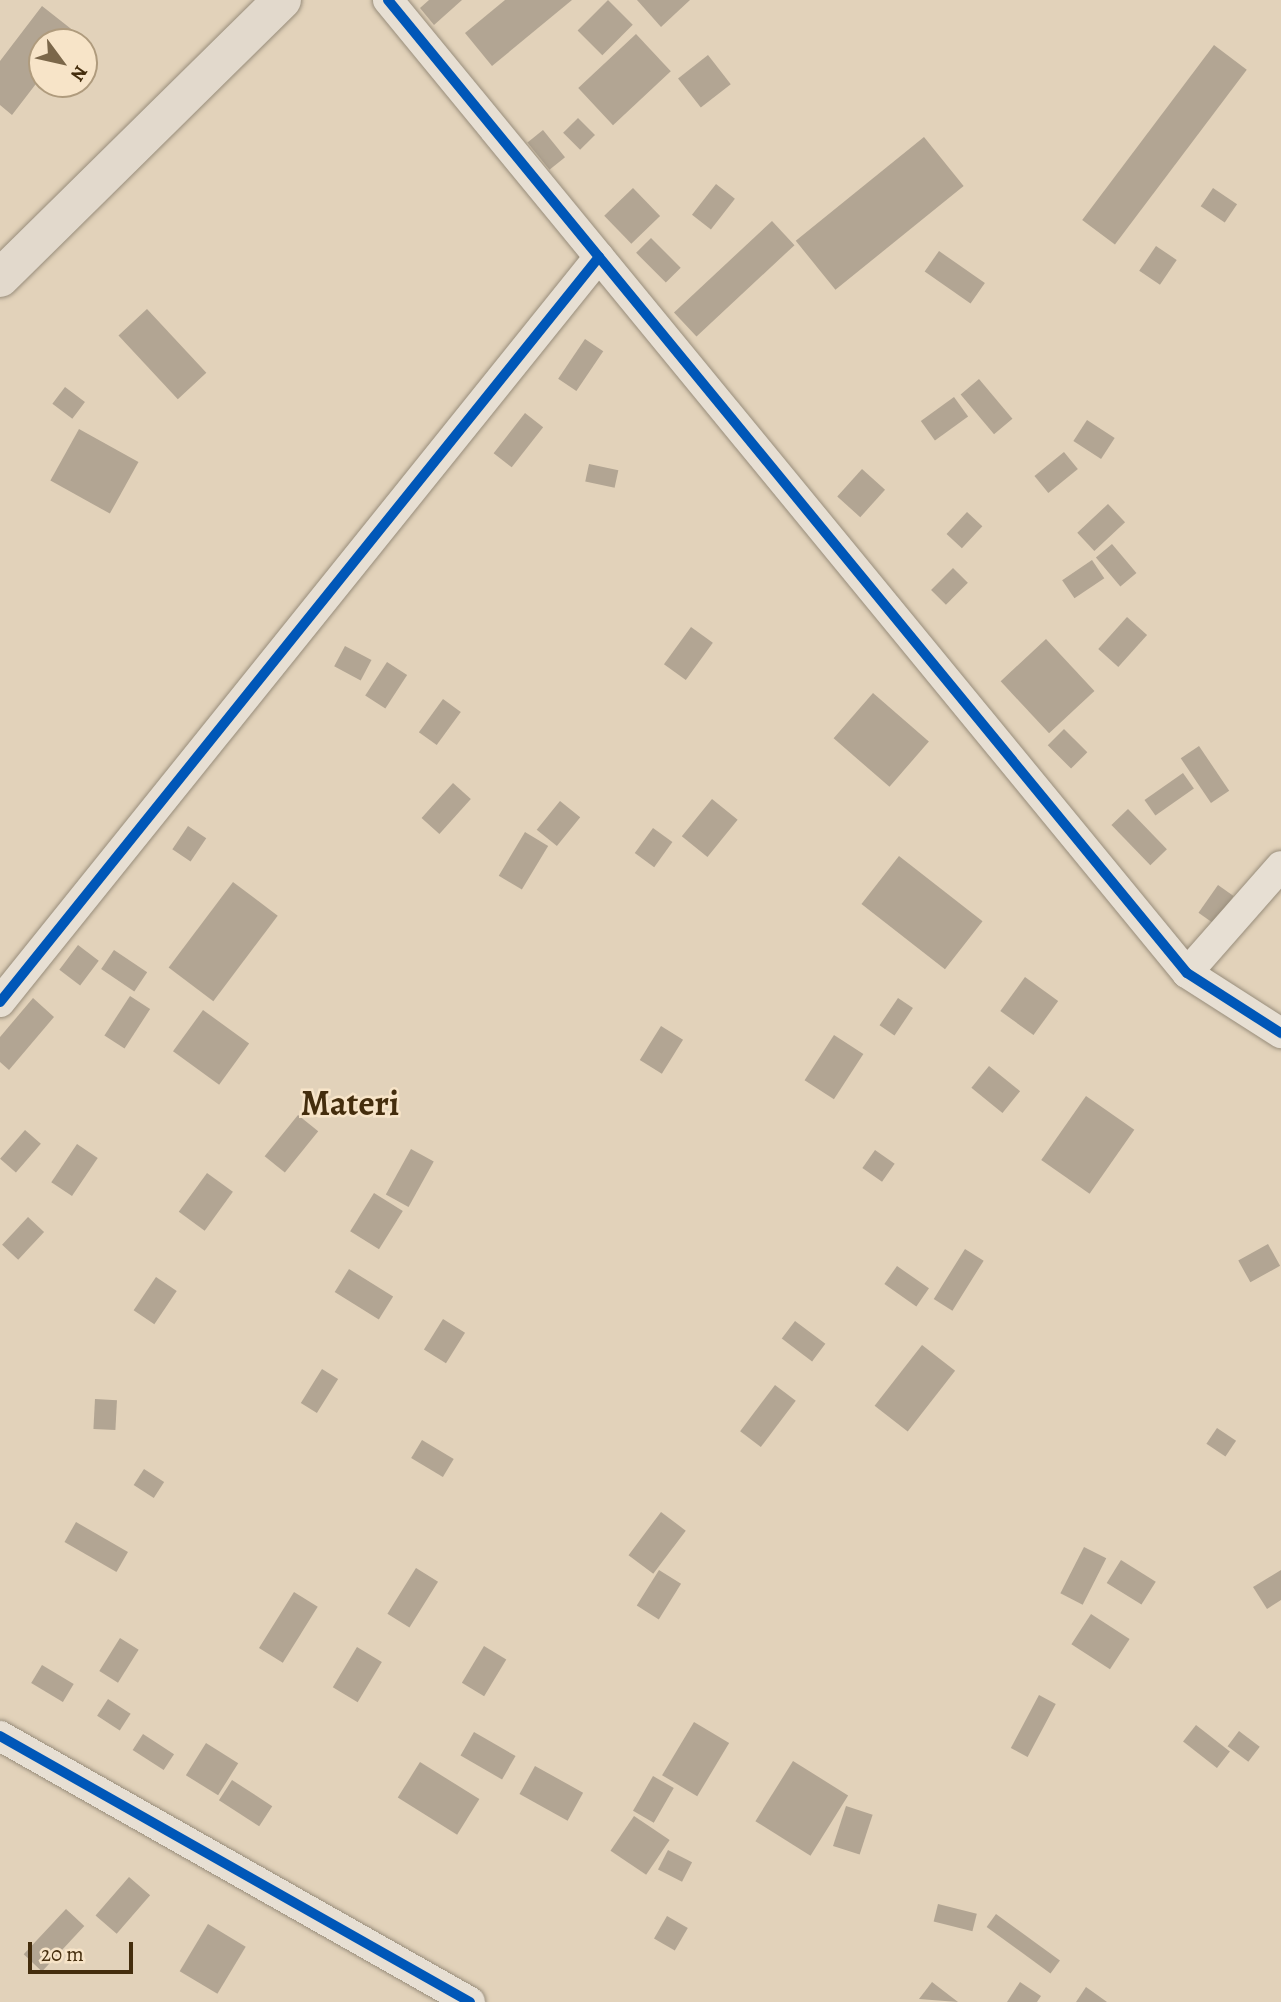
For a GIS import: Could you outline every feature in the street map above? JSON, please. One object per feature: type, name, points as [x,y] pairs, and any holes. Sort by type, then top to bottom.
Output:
[{"type":"main road","points":[[0,278],[282,0]]},
{"type":"street","points":[[388,0],[1187,972],[1281,1033]]},
{"type":"street","points":[[0,1002],[599,257]]},
{"type":"street","points":[[1187,972],[1281,866]]},
{"type":"street","points":[[0,1736],[455,1998]]},
{"type":"building","points":[[429,0],[462,0],[434,25],[420,8]]},
{"type":"building","points":[[505,0],[572,0],[492,66],[465,33]]},
{"type":"building","points":[[608,0],[633,25],[602,55],[578,30]]},
{"type":"building","points":[[637,0],[690,0],[661,27]]},
{"type":"building","points":[[42,6],[70,28],[28,28],[28,94],[12,115],[0,105],[0,61]]},
{"type":"building","points":[[636,34],[671,71],[613,125],[578,88]]},
{"type":"building","points":[[1214,45],[1247,70],[1115,245],[1082,220]]},
{"type":"building","points":[[708,55],[731,84],[701,108],[678,78]]},
{"type":"building","points":[[578,118],[595,135],[580,150],[563,133]]},
{"type":"building","points":[[543,130],[565,157],[549,170],[527,143]]},
{"type":"building","points":[[924,137],[964,186],[835,290],[796,241]]},
{"type":"building","points":[[716,184],[735,199],[711,230],[692,215]]},
{"type":"building","points":[[633,188],[660,216],[631,244],[604,216]]},
{"type":"building","points":[[1213,188],[1237,204],[1225,222],[1201,206]]},
{"type":"building","points":[[772,221],[795,245],[697,337],[674,312]]},
{"type":"building","points":[[651,238],[681,268],[666,283],[636,253]]},
{"type":"building","points":[[1156,246],[1177,260],[1160,285],[1139,271]]},
{"type":"building","points":[[939,251],[985,283],[971,304],[925,271]]},
{"type":"building","points":[[147,309],[206,373],[178,399],[118,336]]},
{"type":"building","points":[[585,339],[603,351],[576,391],[558,379]]},
{"type":"building","points":[[979,379],[1012,419],[994,434],[961,394]]},
{"type":"building","points":[[65,387],[85,402],[72,419],[52,404]]},
{"type":"building","points":[[954,397],[968,416],[935,441],[921,421]]},
{"type":"building","points":[[525,413],[543,427],[512,467],[494,453]]},
{"type":"building","points":[[1087,420],[1115,438],[1101,459],[1073,441]]},
{"type":"building","points":[[79,429],[138,462],[110,514],[50,481]]},
{"type":"building","points":[[1064,452],[1078,469],[1048,493],[1034,476]]},
{"type":"building","points":[[589,464],[618,470],[615,488],[585,482]]},
{"type":"building","points":[[862,469],[885,490],[860,517],[837,496]]},
{"type":"building","points":[[1108,504],[1125,522],[1094,551],[1077,533]]},
{"type":"building","points":[[967,512],[982,526],[962,548],[947,534]]},
{"type":"building","points":[[1112,544],[1136,573],[1120,587],[1096,557]]},
{"type":"building","points":[[1092,560],[1104,578],[1074,598],[1062,580]]},
{"type":"building","points":[[953,568],[968,583],[946,605],[931,590]]},
{"type":"building","points":[[1127,617],[1147,635],[1118,667],[1098,649]]},
{"type":"building","points":[[691,627],[713,643],[686,680],[664,664]]},
{"type":"building","points":[[1046,639],[1094,691],[1049,733],[1001,681]]},
{"type":"building","points":[[345,646],[371,660],[361,680],[334,666]]},
{"type":"building","points":[[387,662],[407,675],[385,709],[365,696]]},
{"type":"building","points":[[873,693],[929,742],[889,787],[834,738]]},
{"type":"building","points":[[443,699],[461,712],[437,745],[419,732]]},
{"type":"building","points":[[1064,729],[1087,752],[1071,769],[1048,745]]},
{"type":"building","points":[[1199,746],[1229,791],[1211,803],[1181,758]]},
{"type":"building","points":[[1183,773],[1194,789],[1155,816],[1144,800]]},
{"type":"building","points":[[453,783],[471,799],[439,834],[422,818]]},
{"type":"building","points":[[712,799],[738,820],[707,857],[682,836]]},
{"type":"building","points":[[560,801],[580,817],[557,846],[537,830]]},
{"type":"building","points":[[1128,809],[1167,849],[1150,865],[1111,825]]},
{"type":"building","points":[[188,826],[206,838],[191,862],[172,849]]},
{"type":"building","points":[[653,828],[672,842],[654,867],[635,853]]},
{"type":"building","points":[[525,832],[548,846],[522,890],[499,876]]},
{"type":"building","points":[[899,856],[983,921],[945,969],[861,904]]},
{"type":"building","points":[[233,882],[278,916],[213,1001],[169,967]]},
{"type":"building","points":[[1218,885],[1234,896],[1214,924],[1198,913]]},
{"type":"building","points":[[78,945],[99,961],[80,985],[59,970]]},
{"type":"building","points":[[114,950],[147,972],[134,991],[101,969]]},
{"type":"building","points":[[1025,977],[1058,1001],[1033,1035],[1000,1011]]},
{"type":"building","points":[[130,996],[150,1009],[125,1048],[104,1035]]},
{"type":"building","points":[[33,998],[54,1017],[9,1070],[0,1062],[0,1037]]},
{"type":"building","points":[[898,998],[913,1008],[894,1035],[880,1025]]},
{"type":"building","points":[[203,1010],[249,1044],[219,1085],[173,1051]]},
{"type":"building","points":[[661,1026],[683,1040],[662,1074],[640,1060]]},
{"type":"building","points":[[834,1035],[863,1054],[834,1099],[805,1080]]},
{"type":"building","points":[[989,1066],[1020,1091],[1002,1113],[971,1088]]},
{"type":"building","points":[[1086,1096],[1134,1130],[1090,1194],[1041,1160]]},
{"type":"building","points":[[298,1115],[318,1131],[285,1173],[265,1156]]},
{"type":"building","points":[[25,1130],[41,1144],[16,1172],[0,1159]]},
{"type":"building","points":[[77,1144],[98,1158],[72,1196],[51,1182]]},
{"type":"building","points":[[411,1149],[434,1162],[409,1207],[386,1194]]},
{"type":"building","points":[[875,1150],[895,1164],[882,1182],[862,1168]]},
{"type":"building","points":[[207,1173],[233,1192],[205,1231],[179,1212]]},
{"type":"building","points":[[374,1193],[403,1211],[379,1249],[350,1231]]},
{"type":"building","points":[[28,1217],[44,1232],[18,1260],[2,1245]]},
{"type":"building","points":[[1268,1244],[1280,1266],[1250,1282],[1238,1260]]},
{"type":"building","points":[[965,1249],[984,1261],[952,1311],[934,1299]]},
{"type":"building","points":[[897,1266],[929,1288],[916,1306],[884,1284]]},
{"type":"building","points":[[349,1269],[393,1297],[379,1319],[335,1292]]},
{"type":"building","points":[[156,1277],[177,1291],[154,1324],[134,1310]]},
{"type":"building","points":[[443,1319],[465,1333],[446,1363],[424,1350]]},
{"type":"building","points":[[795,1321],[825,1344],[812,1361],[782,1339]]},
{"type":"building","points":[[922,1345],[955,1371],[908,1432],[875,1406]]},
{"type":"building","points":[[322,1369],[338,1379],[317,1413],[301,1403]]},
{"type":"building","points":[[775,1385],[796,1401],[761,1447],[740,1431]]},
{"type":"building","points":[[95,1399],[117,1400],[115,1430],[93,1429]]},
{"type":"building","points":[[1217,1428],[1236,1441],[1225,1457],[1206,1444]]},
{"type":"building","points":[[422,1440],[454,1459],[443,1477],[411,1458]]},
{"type":"building","points":[[144,1469],[164,1482],[154,1498],[134,1485]]},
{"type":"building","points":[[661,1512],[686,1531],[653,1574],[629,1555]]},
{"type":"building","points":[[76,1522],[128,1552],[116,1572],[64,1542]]},
{"type":"building","points":[[1084,1547],[1106,1558],[1083,1605],[1060,1593]]},
{"type":"building","points":[[1121,1560],[1156,1582],[1141,1605],[1107,1583]]},
{"type":"building","points":[[416,1568],[438,1582],[409,1628],[387,1614]]},
{"type":"building","points":[[659,1570],[681,1584],[659,1619],[637,1606]]},
{"type":"building","points":[[1281,1570],[1281,1600],[1267,1609],[1253,1587]]},
{"type":"building","points":[[294,1592],[318,1607],[283,1663],[259,1648]]},
{"type":"building","points":[[1091,1614],[1130,1639],[1110,1669],[1071,1644]]},
{"type":"building","points":[[120,1638],[139,1650],[118,1683],[99,1671]]},
{"type":"building","points":[[484,1646],[506,1659],[484,1696],[462,1683]]},
{"type":"building","points":[[357,1647],[382,1662],[358,1702],[333,1687]]},
{"type":"building","points":[[42,1665],[74,1684],[63,1702],[31,1683]]},
{"type":"building","points":[[1039,1695],[1056,1704],[1028,1757],[1011,1748]]},
{"type":"building","points":[[108,1699],[131,1714],[120,1730],[97,1716]]},
{"type":"building","points":[[694,1722],[729,1743],[697,1796],[662,1775]]},
{"type":"building","points":[[1196,1725],[1230,1751],[1217,1768],[1183,1742]]},
{"type":"building","points":[[1239,1731],[1260,1747],[1248,1762],[1228,1746]]},
{"type":"building","points":[[474,1732],[516,1756],[502,1779],[460,1755]]},
{"type":"building","points":[[143,1734],[174,1754],[164,1770],[133,1750]]},
{"type":"building","points":[[206,1743],[238,1763],[218,1795],[186,1775]]},
{"type":"building","points":[[793,1761],[848,1795],[810,1856],[755,1821]]},
{"type":"building","points":[[420,1762],[479,1799],[457,1835],[398,1798]]},
{"type":"building","points":[[535,1766],[583,1793],[568,1821],[519,1794]]},
{"type":"building","points":[[653,1776],[674,1788],[654,1823],[633,1811]]},
{"type":"building","points":[[232,1780],[272,1806],[259,1826],[219,1800]]},
{"type":"building","points":[[846,1806],[873,1815],[860,1855],[833,1846]]},
{"type":"building","points":[[634,1816],[670,1840],[646,1875],[611,1851]]},
{"type":"building","points":[[668,1850],[692,1862],[682,1882],[658,1870]]},
{"type":"building","points":[[129,1877],[150,1895],[117,1934],[96,1915]]},
{"type":"building","points":[[938,1904],[977,1914],[972,1931],[934,1921]]},
{"type":"building","points":[[66,1909],[84,1926],[42,1971],[24,1954]]},
{"type":"building","points":[[996,1914],[1060,1960],[1051,1973],[987,1927]]},
{"type":"building","points":[[667,1916],[688,1928],[675,1951],[654,1939]]},
{"type":"building","points":[[208,1924],[246,1947],[217,1994],[180,1971]]},
{"type":"building","points":[[932,1982],[958,2002],[919,1999]]},
{"type":"building","points":[[1020,1982],[1041,1996],[1037,2002],[1007,2002]]},
{"type":"building","points":[[1086,1987],[1107,2002],[1076,2002]]},
{"type":"cycle path","points":[[388,0],[1187,973],[1281,1033]]},
{"type":"cycle path","points":[[0,1002],[599,257]]},
{"type":"cycle path","points":[[0,1736],[470,2002]]},
{"type":"district","name":"Materi","points":[[350,1103]]}]
